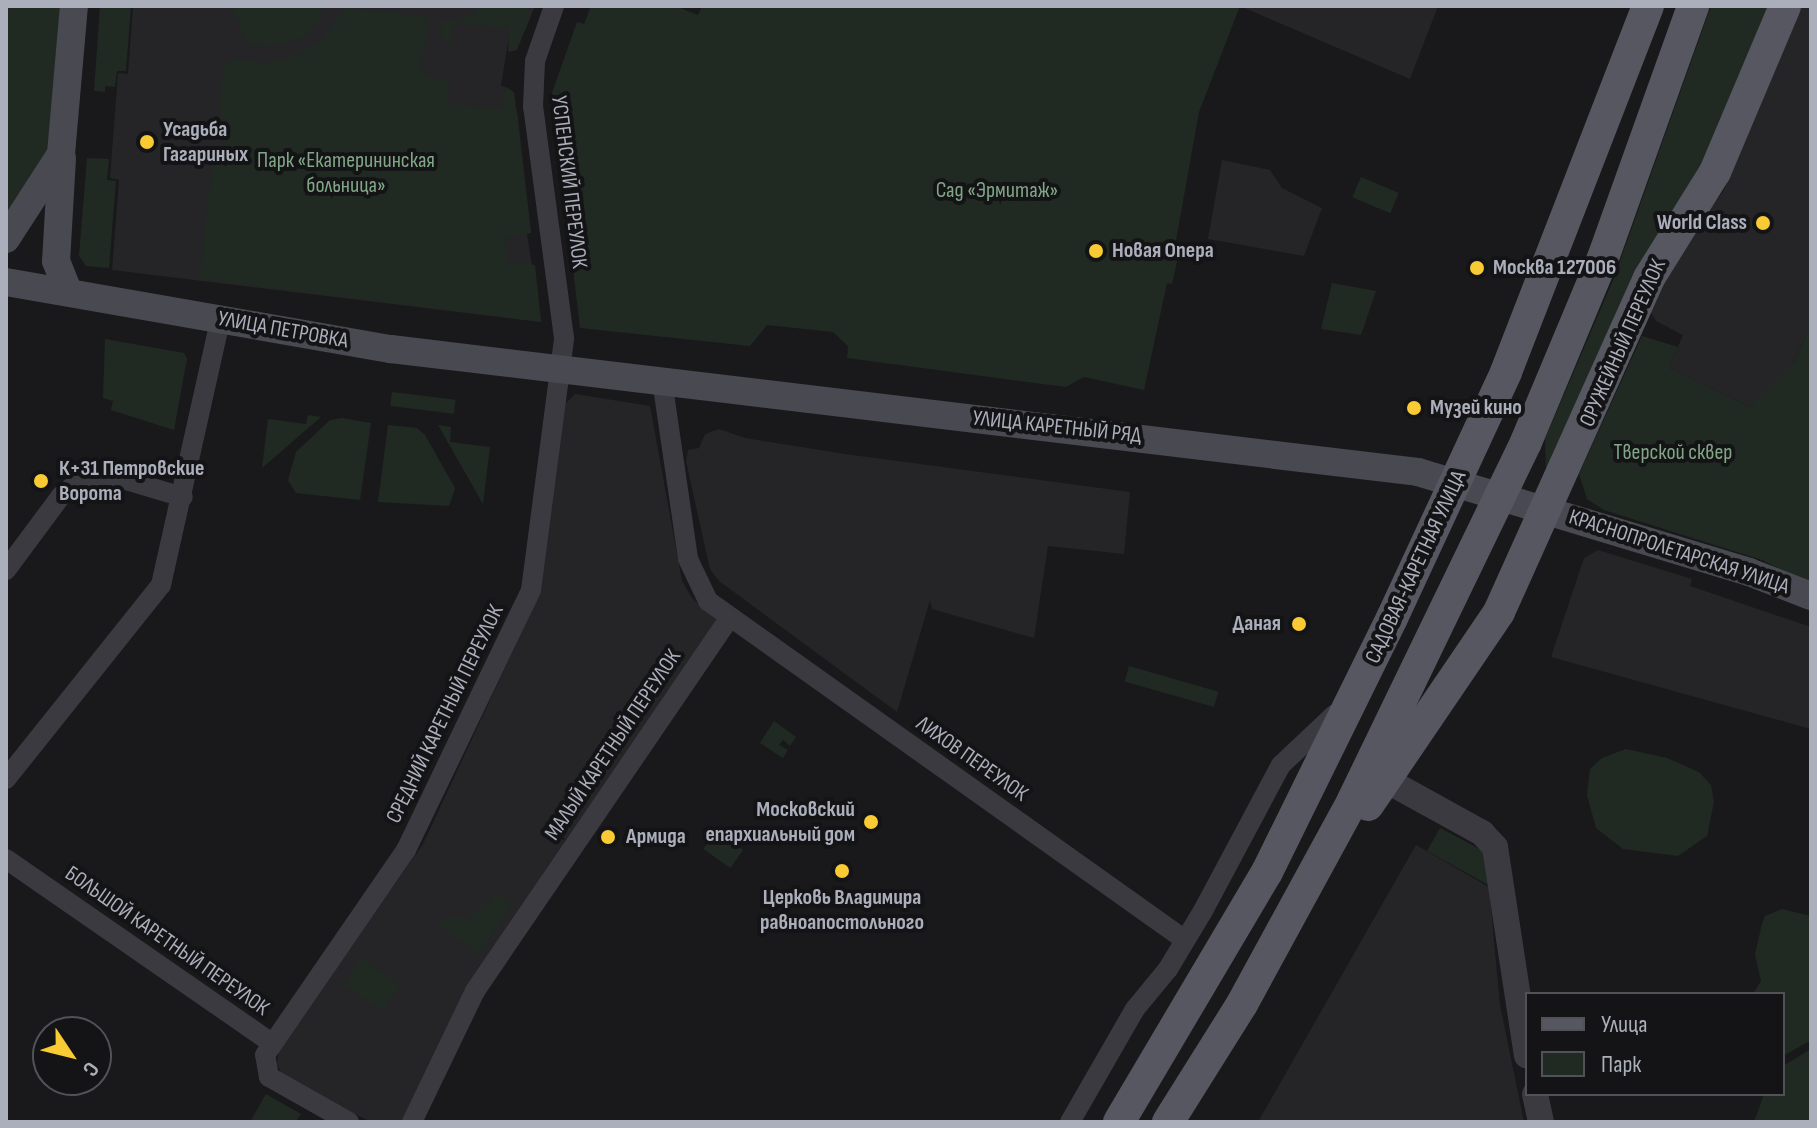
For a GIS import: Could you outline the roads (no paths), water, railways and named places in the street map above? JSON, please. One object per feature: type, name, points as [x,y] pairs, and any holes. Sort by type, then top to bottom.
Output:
[{"type":"main road","points":[[68,291],[56,261],[74,6]]},
{"type":"main road","name":"САДОВАЯ-КАРЕТНАЯ УЛИЦА","points":[[1121,1115],[1267,872],[1359,687],[1455,482],[1550,266],[1648,6]]},
{"type":"main road","name":"САДОВАЯ-КАРЕТНАЯ УЛИЦА","points":[[1168,1122],[1300,899],[1500,494],[1603,258],[1693,6]]},
{"type":"main road","name":"ОРУЖЕЙНЫЙ ПЕРЕУЛОК","points":[[1547,509],[1649,278],[1715,172],[1785,6]]},
{"type":"main road","points":[[6,239],[52,175],[63,145]]},
{"type":"main road","name":"УЛИЦА ПЕТРОВКА","points":[[6,282],[391,349],[561,368]]},
{"type":"main road","name":"УЛИЦА КАРЕТНЫЙ РЯД","points":[[561,368],[1418,472],[1547,509]]},
{"type":"main road","name":"САДОВАЯ-КАРЕТНАЯ УЛИЦА","points":[[1300,899],[1386,780],[1494,621],[1547,509]]},
{"type":"main road","name":"КРАСНОПРОЛЕТАРСКАЯ УЛИЦА","points":[[1547,509],[1811,596]]},
{"type":"street","name":"УСПЕНСКИЙ ПЕРЕУЛОК","points":[[554,6],[535,61],[533,85],[538,160],[562,307],[561,368]]},
{"type":"street","points":[[6,779],[161,585],[220,320]]},
{"type":"street","name":"СРЕДНИЙ КАРЕТНЫЙ ПЕРЕУЛОК","points":[[272,1043],[406,850],[526,602],[535,575],[561,368]]},
{"type":"street","points":[[662,380],[694,581],[708,601],[729,618]]},
{"type":"street","points":[[6,570],[61,496],[86,476],[109,475],[183,497]]},
{"type":"street","name":"ЛИХОВ ПЕРЕУЛОК","points":[[729,618],[1185,940]]},
{"type":"street","name":"МАЛЫЙ КАРЕТНЫЙ ПЕРЕУЛОК","points":[[412,1122],[475,991],[729,618]]},
{"type":"street","points":[[1070,1122],[1135,1009],[1185,940],[1281,765],[1359,687]]},
{"type":"street","points":[[1386,780],[1482,833],[1495,847],[1525,1043]]},
{"type":"street","name":"БОЛЬШОЙ КАРЕТНЫЙ ПЕРЕУЛОК","points":[[6,859],[272,1043],[264,1064],[269,1077],[349,1122]]},
{"type":"street","points":[[1535,1096],[1541,1122]]},
{"type":"place","name":"Усадьба Гагариных","points":[[147,142]]},
{"type":"place","name":"World Class","points":[[1763,223]]},
{"type":"place","name":"Новая Опера","points":[[1096,251]]},
{"type":"place","name":"Москва 127006","points":[[1477,268]]},
{"type":"place","name":"Музей кино","points":[[1414,408]]},
{"type":"place","name":"К+31 Петровские Ворота","points":[[41,481]]},
{"type":"place","name":"Даная","points":[[1299,624]]},
{"type":"place","name":"Московский епархиальный дом","points":[[871,822]]},
{"type":"place","name":"Армида","points":[[608,837]]},
{"type":"place","name":"Церковь Владимира равноапостольного","points":[[842,871]]},
{"type":"park label","name":"Парк «Екатерининская больница»","points":[[346,172]]},
{"type":"park label","name":"Сад «Эрмитаж»","points":[[997,191]]},
{"type":"park label","name":"Тверской сквер","points":[[1673,453]]}]
